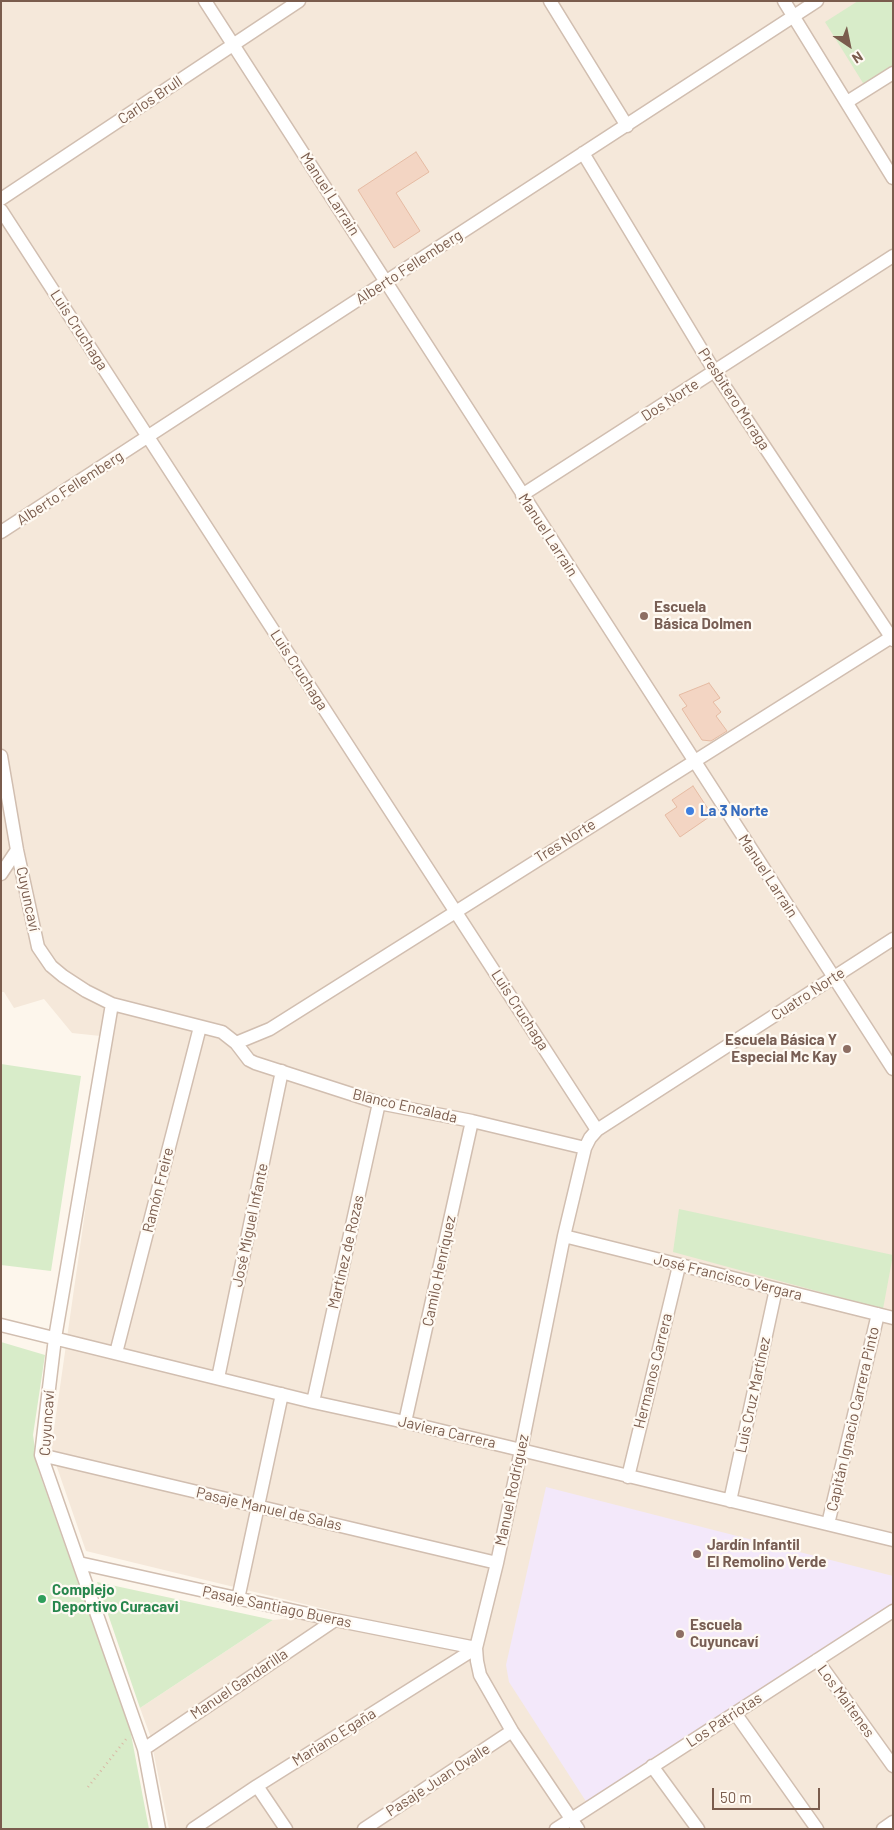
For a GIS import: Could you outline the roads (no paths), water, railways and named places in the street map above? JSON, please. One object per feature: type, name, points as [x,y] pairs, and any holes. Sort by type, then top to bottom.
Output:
[{"type":"street","name":"Manuel Larrain","points":[[205,1],[893,1069]]},
{"type":"street","name":"Carlos Brull","points":[[1,199],[299,1]]},
{"type":"street","points":[[550,1],[627,126]]},
{"type":"street","points":[[784,1],[893,178]]},
{"type":"street","name":"Alberto Fellemberg","points":[[1,532],[817,1]]},
{"type":"street","points":[[847,102],[893,73]]},
{"type":"street","name":"Presbítero Moraga","points":[[583,153],[715,372],[892,638]]},
{"type":"street","name":"Luis Cruchaga","points":[[1,210],[597,1130]]},
{"type":"street","name":"Dos Norte","points":[[522,495],[893,256]]},
{"type":"street","name":"Tres Norte","points":[[236,1043],[270,1029],[694,760],[892,638]]},
{"type":"street","name":"Cuyuncaví","points":[[1,756],[17,850],[38,947],[43,956],[63,976],[86,991],[112,1004],[222,1032],[236,1043]]},
{"type":"street","points":[[1,874],[17,850]]},
{"type":"street","name":"Cuatro Norte","points":[[597,1130],[893,940]]},
{"type":"street","name":"Cuyuncaví","points":[[112,1004],[55,1338],[41,1455],[144,1749],[158,1829]]},
{"type":"street","name":"Ramón Freire","points":[[116,1353],[200,1027]]},
{"type":"street","name":"Blanco Encalada","points":[[236,1043],[243,1054],[255,1063],[379,1103],[472,1121],[585,1148]]},
{"type":"street","name":"José Miguel Infante","points":[[218,1378],[282,1071]]},
{"type":"street","name":"Martínez de Rozas","points":[[313,1402],[379,1103]]},
{"type":"street","name":"Camilo Henríquez","points":[[405,1422],[472,1121]]},
{"type":"street","name":"Manuel Rodríguez","points":[[575,1824],[512,1731],[480,1674],[476,1661],[476,1648],[497,1563],[564,1236],[585,1148],[597,1130]]},
{"type":"street","name":"José Francisco Vergara","points":[[564,1236],[893,1318]]},
{"type":"street","name":"Hermanos Carrera","points":[[628,1477],[679,1266]]},
{"type":"street","name":"Luis Cruz Martínez","points":[[730,1501],[776,1289]]},
{"type":"street","name":"Capitán Ignacio Carrera Pinto","points":[[828,1524],[878,1314]]},
{"type":"street","name":"Javiera Carrera","points":[[1,1325],[313,1402],[405,1422],[893,1540]]},
{"type":"street","points":[[238,1599],[282,1394]]},
{"type":"street","name":"Pasaje Manuel de Salas","points":[[41,1455],[497,1563]]},
{"type":"street","name":"Pasaje Santiago Bueras","points":[[79,1563],[335,1620],[476,1648]]},
{"type":"street","name":"Los Patriotas","points":[[556,1829],[575,1824],[652,1766],[893,1611]]},
{"type":"street","name":"Manuel Gandarilla","points":[[144,1749],[335,1620]]},
{"type":"street","name":"Mariano Egaña","points":[[193,1829],[257,1786],[476,1648]]},
{"type":"street","name":"Los Maitenes","points":[[817,1660],[893,1766]]},
{"type":"street","points":[[735,1713],[817,1829]]},
{"type":"street","name":"Pasaje Juan Ovalle","points":[[364,1829],[512,1731]]},
{"type":"street","points":[[652,1766],[698,1829]]},
{"type":"street","points":[[257,1786],[286,1829]]},
{"type":"street","points":[[883,1829],[893,1822]]},
{"type":"place","name":"Escuela Básica Dolmen","points":[[644,616]]},
{"type":"place","name":"La 3 Norte","points":[[690,811]]},
{"type":"place","name":"Escuela Básica Y Especial Mc Kay","points":[[847,1049]]},
{"type":"place","name":"Jardín Infantil El Remolino Verde","points":[[697,1554]]},
{"type":"place","name":"Complejo Deportivo Curacavi","points":[[42,1599]]},
{"type":"place","name":"Escuela Cuyuncaví","points":[[680,1634]]}]
